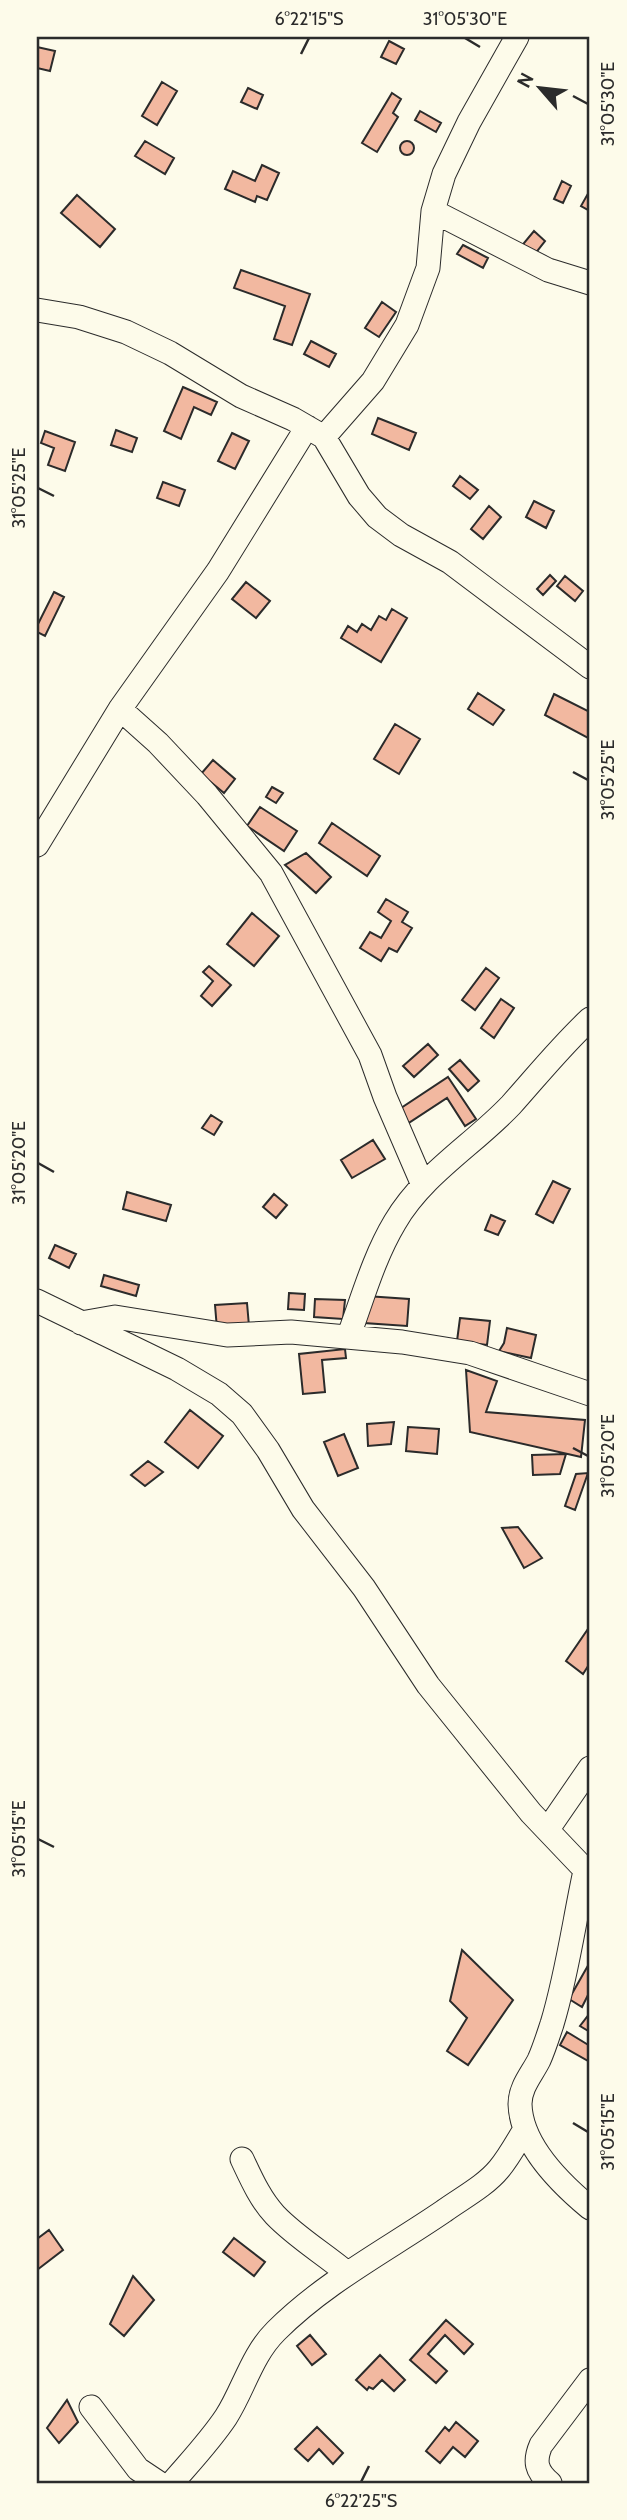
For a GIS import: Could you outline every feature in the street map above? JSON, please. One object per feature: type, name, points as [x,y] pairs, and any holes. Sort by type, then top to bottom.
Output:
[{"type":"street","points":[[37,845],[120,709],[316,432],[373,381],[407,325],[428,268],[433,211],[444,174],[458,143],[517,37]]},
{"type":"street","points":[[433,211],[548,270],[590,283]]},
{"type":"street","points":[[37,310],[79,317],[126,332],[170,352],[241,396],[316,432],[359,496],[377,517],[401,535],[450,562],[590,667]]},
{"type":"street","points":[[120,709],[158,743],[207,795],[271,873],[370,1055],[422,1185]]},
{"type":"street","points":[[349,1335],[374,1266],[390,1233],[422,1185],[511,1105],[542,1068],[590,1019]]},
{"type":"street","points":[[37,1301],[177,1369],[219,1394],[243,1414],[303,1509],[364,1588],[428,1685],[531,1812],[587,1873],[553,2022],[539,2059],[525,2083],[520,2102],[525,2129],[545,2163],[566,2188],[590,2208]]},
{"type":"street","points":[[81,1323],[115,1317],[227,1335],[291,1332],[349,1335],[470,1353],[590,1394]]},
{"type":"street","points":[[548,1829],[590,1768]]},
{"type":"street","points":[[172,2483],[225,2419],[257,2352],[308,2302],[347,2273],[475,2190],[499,2169],[525,2129]]},
{"type":"street","points":[[242,2159],[273,2213],[293,2232],[347,2273]]},
{"type":"street","points":[[550,2483],[538,2470],[537,2455],[541,2445],[590,2380]]},
{"type":"street","points":[[91,2407],[138,2469],[159,2483]]},
{"type":"building","points":[[389,41],[404,49],[396,64],[381,57]]},
{"type":"building","points":[[37,47],[55,51],[50,71],[37,68]]},
{"type":"building","points":[[162,82],[177,91],[157,125],[142,116]]},
{"type":"building","points":[[248,88],[263,95],[257,109],[241,102]]},
{"type":"building","points":[[392,93],[401,99],[393,113],[398,117],[377,152],[362,143]]},
{"type":"building","points":[[420,111],[441,123],[436,132],[415,120]]},
{"type":"building","points":[[145,141],[174,158],[165,174],[135,156]]},
{"type":"building","points":[[404,141],[410,141],[414,148],[410,155],[404,155],[400,151],[400,145]]},
{"type":"building","points":[[262,165],[279,173],[267,200],[257,196],[255,202],[225,189],[233,171],[255,181]]},
{"type":"building","points":[[562,181],[571,186],[563,203],[554,199]]},
{"type":"building","points":[[590,190],[590,211],[581,206]]},
{"type":"building","points":[[77,195],[115,229],[100,247],[61,213]]},
{"type":"building","points":[[534,231],[545,241],[531,259],[519,249]]},
{"type":"building","points":[[463,245],[488,258],[483,268],[457,254]]},
{"type":"building","points":[[241,270],[310,294],[292,345],[274,339],[285,306],[234,288]]},
{"type":"building","points":[[382,302],[396,312],[379,337],[365,328]]},
{"type":"building","points":[[311,341],[336,354],[329,367],[304,354]]},
{"type":"building","points":[[183,387],[217,402],[211,415],[194,407],[181,439],[164,431]]},
{"type":"building","points":[[378,418],[416,433],[409,450],[372,434]]},
{"type":"building","points":[[116,430],[137,438],[132,452],[111,445]]},
{"type":"building","points":[[45,431],[75,442],[65,471],[48,465],[54,448],[41,443]]},
{"type":"building","points":[[232,433],[249,441],[235,469],[218,461]]},
{"type":"building","points":[[460,476],[478,490],[470,499],[453,486]]},
{"type":"building","points":[[163,482],[185,490],[179,506],[157,498]]},
{"type":"building","points":[[534,501],[554,511],[546,528],[526,517]]},
{"type":"building","points":[[489,506],[501,517],[483,539],[471,529]]},
{"type":"building","points":[[550,575],[556,581],[543,595],[537,589]]},
{"type":"building","points":[[565,576],[583,591],[575,601],[557,586]]},
{"type":"building","points":[[246,582],[270,601],[256,618],[232,599]]},
{"type":"building","points":[[54,592],[64,597],[45,636],[37,632],[37,626]]},
{"type":"building","points":[[392,609],[407,618],[381,662],[341,638],[348,626],[357,632],[362,624],[371,630],[379,616],[386,620]]},
{"type":"building","points":[[478,693],[504,710],[493,725],[468,709]]},
{"type":"building","points":[[554,694],[590,712],[588,738],[545,715]]},
{"type":"building","points":[[395,724],[420,739],[399,774],[374,759]]},
{"type":"building","points":[[213,760],[235,779],[224,793],[201,774]]},
{"type":"building","points":[[272,787],[283,793],[276,803],[266,797]]},
{"type":"building","points":[[260,807],[297,831],[284,851],[247,826]]},
{"type":"building","points":[[332,823],[380,856],[367,876],[319,843]]},
{"type":"building","points":[[306,853],[331,877],[316,893],[285,865]]},
{"type":"building","points":[[386,899],[408,912],[402,922],[412,928],[397,952],[389,948],[381,961],[360,948],[370,932],[381,938],[391,921],[378,912]]},
{"type":"building","points":[[252,913],[279,936],[254,966],[227,944]]},
{"type":"building","points":[[209,966],[231,985],[212,1006],[201,996],[213,981],[203,972]]},
{"type":"building","points":[[486,968],[499,978],[475,1010],[462,1000]]},
{"type":"building","points":[[501,999],[514,1008],[494,1038],[481,1028]]},
{"type":"building","points":[[428,1044],[438,1055],[414,1077],[403,1066]]},
{"type":"building","points":[[460,1060],[479,1081],[468,1091],[449,1069]]},
{"type":"building","points":[[448,1077],[476,1119],[465,1126],[447,1098],[404,1126],[395,1112]]},
{"type":"building","points":[[211,1115],[222,1122],[214,1135],[202,1128]]},
{"type":"building","points":[[373,1140],[385,1159],[352,1178],[341,1160]]},
{"type":"building","points":[[553,1181],[570,1189],[553,1223],[536,1214]]},
{"type":"building","points":[[127,1192],[171,1205],[166,1221],[123,1209]]},
{"type":"building","points":[[274,1194],[287,1205],[276,1218],[263,1207]]},
{"type":"building","points":[[491,1215],[505,1221],[498,1235],[485,1230]]},
{"type":"building","points":[[55,1245],[76,1254],[69,1268],[49,1258]]},
{"type":"building","points":[[104,1275],[139,1285],[136,1296],[101,1286]]},
{"type":"building","points":[[289,1293],[305,1294],[304,1310],[288,1309]]},
{"type":"building","points":[[366,1296],[409,1299],[407,1326],[364,1323]]},
{"type":"building","points":[[315,1299],[345,1300],[343,1319],[314,1317]]},
{"type":"building","points":[[247,1303],[249,1326],[217,1329],[215,1305]]},
{"type":"building","points":[[460,1318],[490,1321],[487,1345],[457,1341]]},
{"type":"building","points":[[507,1328],[536,1335],[531,1358],[499,1351]]},
{"type":"building","points":[[345,1349],[346,1358],[322,1360],[325,1392],[303,1394],[299,1354]]},
{"type":"building","points":[[466,1370],[497,1381],[486,1412],[585,1420],[581,1457],[470,1432]]},
{"type":"building","points":[[190,1410],[223,1436],[198,1468],[165,1442]]},
{"type":"building","points":[[394,1422],[391,1444],[368,1446],[367,1424]]},
{"type":"building","points":[[408,1427],[439,1429],[437,1454],[406,1451]]},
{"type":"building","points":[[344,1434],[358,1468],[338,1476],[324,1442]]},
{"type":"building","points":[[566,1454],[560,1474],[533,1475],[532,1455]]},
{"type":"building","points":[[148,1461],[163,1472],[145,1486],[131,1475]]},
{"type":"building","points":[[588,1473],[575,1510],[565,1506],[576,1474]]},
{"type":"building","points":[[518,1527],[542,1558],[524,1568],[502,1528]]},
{"type":"building","points":[[590,1626],[590,1663],[583,1674],[566,1661]]},
{"type":"building","points":[[462,1950],[513,2000],[468,2065],[447,2051],[467,2018],[450,2001]]},
{"type":"building","points":[[590,1962],[590,1991],[582,2007],[569,1999]]},
{"type":"building","points":[[590,2013],[590,2032],[580,2026]]},
{"type":"building","points":[[567,2032],[590,2046],[590,2062],[560,2045]]},
{"type":"building","points":[[49,2230],[63,2250],[37,2270],[37,2239]]},
{"type":"building","points":[[234,2238],[265,2262],[254,2276],[223,2252]]},
{"type":"building","points":[[133,2276],[154,2300],[124,2336],[110,2324]]},
{"type":"building","points":[[446,2320],[473,2344],[464,2354],[445,2335],[428,2354],[447,2371],[436,2383],[410,2360]]},
{"type":"building","points":[[310,2335],[326,2354],[312,2365],[297,2346]]},
{"type":"building","points":[[380,2355],[405,2380],[394,2391],[382,2380],[373,2389],[369,2387],[367,2390],[356,2380]]},
{"type":"building","points":[[67,2400],[78,2422],[59,2443],[47,2428]]},
{"type":"building","points":[[456,2422],[478,2441],[465,2457],[453,2447],[440,2463],[426,2451],[445,2427],[449,2431]]},
{"type":"building","points":[[317,2427],[343,2453],[333,2464],[319,2449],[308,2461],[295,2449]]}]
